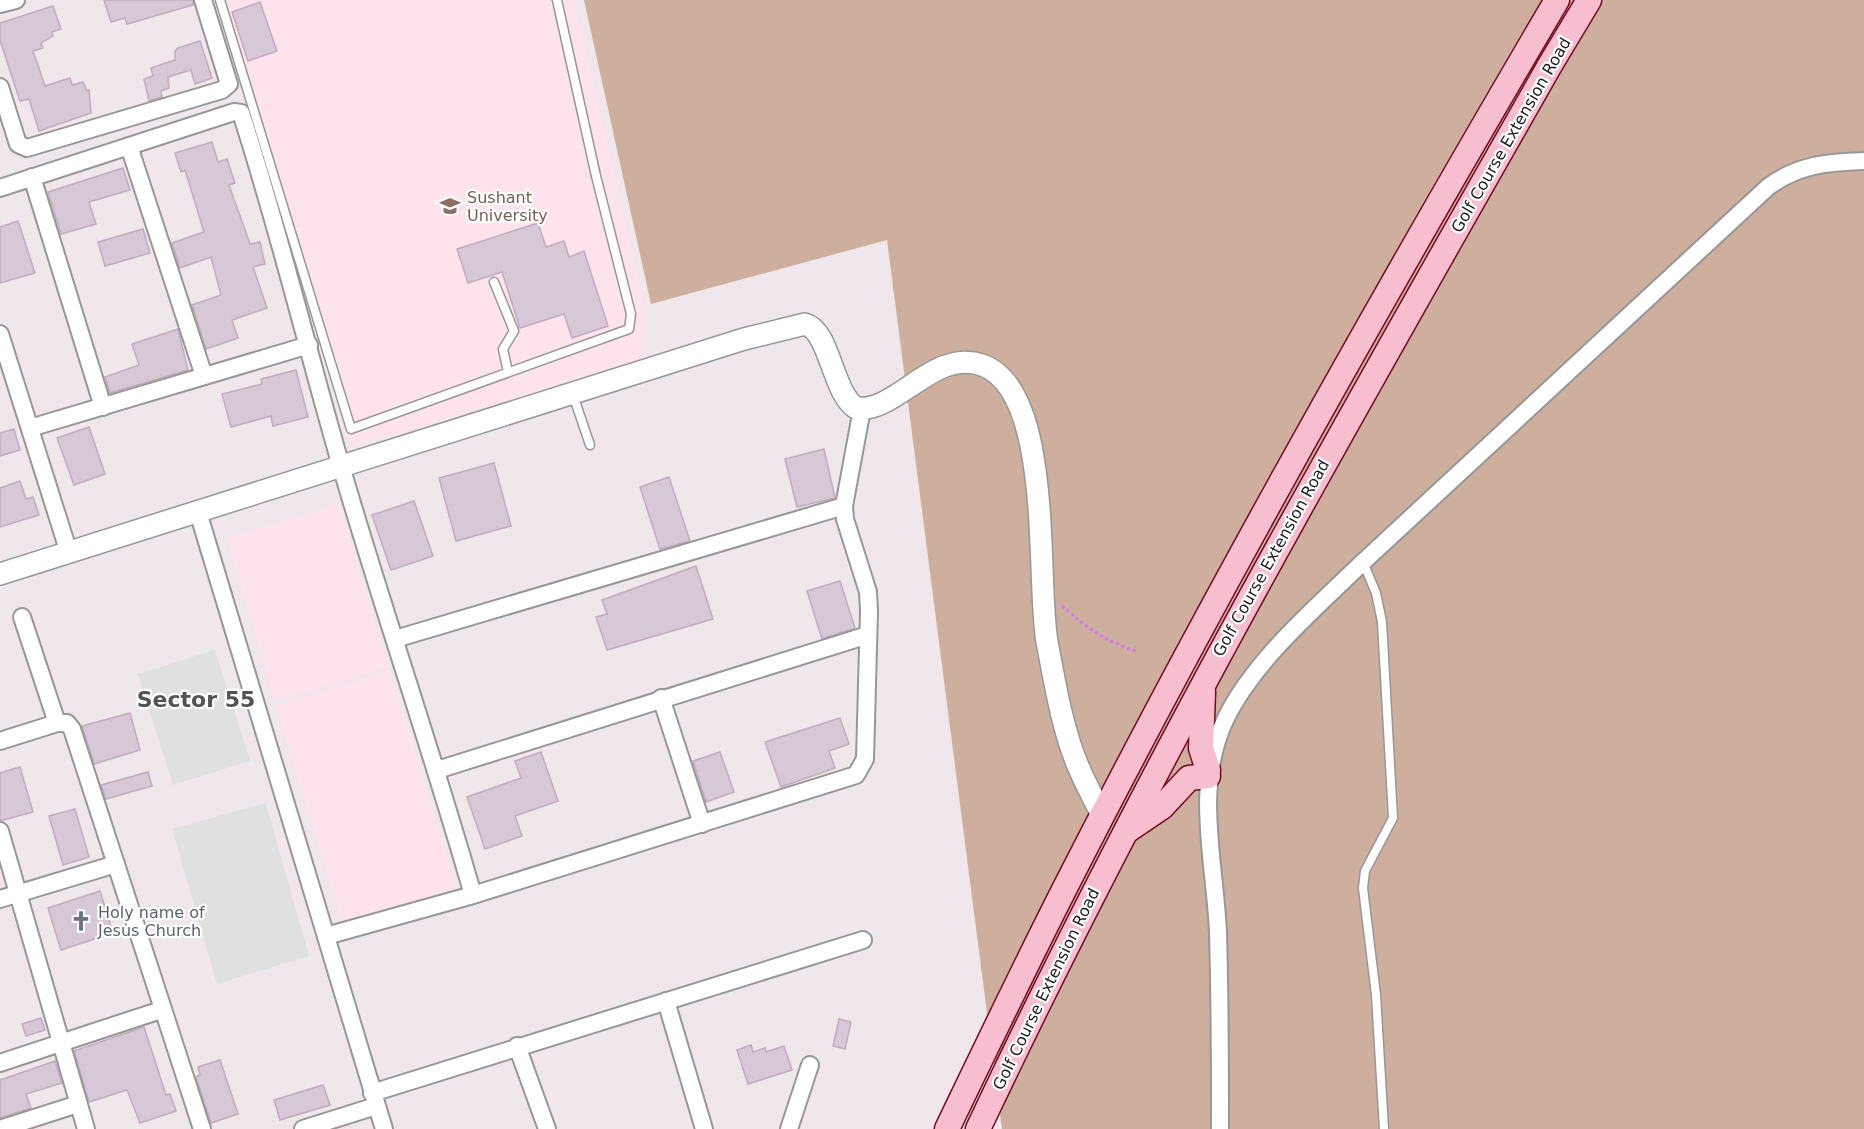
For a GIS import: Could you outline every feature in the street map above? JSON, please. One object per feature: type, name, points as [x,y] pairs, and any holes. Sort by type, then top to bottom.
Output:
[{"type":"main road","name":"Golf Course Extension Road","points":[[947,1129],[1102,815],[1220,596],[1391,288],[1557,0]]},
{"type":"main road","name":"Golf Course Extension Road","points":[[978,1129],[1027,1026],[1204,680],[1550,64],[1589,0]]},
{"type":"main road","points":[[1220,596],[1243,609]]},
{"type":"main road","points":[[1125,832],[1162,807],[1190,778],[1208,773],[1200,739],[1204,680]]},
{"type":"main road","points":[[1003,1014],[1027,1026]]},
{"type":"street","points":[[0,4],[16,0]]},
{"type":"street","points":[[0,87],[22,148],[222,90],[229,84],[203,0]]},
{"type":"street","points":[[0,188],[234,112],[241,113],[309,345],[341,466],[437,770],[473,895]]},
{"type":"street","points":[[132,145],[136,115]]},
{"type":"street","points":[[113,122],[132,145],[204,376]]},
{"type":"street","points":[[1220,1129],[1219,978],[1207,798],[1208,773],[1222,727],[1241,692],[1300,624],[1363,562],[1768,187],[1782,177],[1814,165],[1864,161]]},
{"type":"street","points":[[32,177],[103,407]]},
{"type":"street","points":[[0,574],[744,339],[806,324],[817,333],[845,398],[856,408],[873,407],[953,363],[969,362],[983,365],[1001,378],[1021,407],[1028,431],[1040,521],[1046,639],[1071,748],[1102,815]]},
{"type":"street","points":[[0,334],[69,552]]},
{"type":"street","points":[[30,428],[309,345]]},
{"type":"street","points":[[326,936],[473,895],[843,780],[860,771],[865,759],[867,592],[851,542],[844,506],[862,409]]},
{"type":"street","points":[[395,639],[844,506]]},
{"type":"street","points":[[198,512],[384,1129]]},
{"type":"street","points":[[22,617],[57,723]]},
{"type":"street","points":[[437,770],[868,635]]},
{"type":"street","points":[[661,698],[702,824]]},
{"type":"street","points":[[0,741],[57,723],[67,723],[72,729],[161,1010],[202,1129]]},
{"type":"street","points":[[0,831],[86,1129]]},
{"type":"street","points":[[0,899],[116,864]]},
{"type":"street","points":[[303,1129],[517,1046],[863,940]]},
{"type":"street","points":[[666,1001],[704,1129]]},
{"type":"street","points":[[0,1063],[161,1010]]},
{"type":"street","points":[[517,1046],[547,1129]]},
{"type":"street","points":[[789,1129],[810,1065]]},
{"type":"street","points":[[11,1127],[78,1104]]},
{"type":"lane","points":[[220,0],[351,429],[629,329],[632,321],[557,0]]},
{"type":"lane","points":[[494,282],[514,331],[503,349],[508,372]]},
{"type":"lane","points":[[573,394],[590,445]]},
{"type":"lane","points":[[1363,562],[1376,593],[1383,631],[1393,818],[1369,864],[1364,881],[1376,995],[1384,1129]]},
{"type":"path","points":[[1044,591],[1102,638],[1136,651]]},
{"type":"shaded area","name":"Sushant University","points":[[216,0],[574,0],[645,310],[643,358],[351,448],[249,102]]},
{"type":"shaded area","points":[[584,0],[1864,0],[1864,1129],[1002,1129],[887,240],[651,304]]},
{"type":"shaded area","points":[[340,505],[388,668],[275,701],[227,538]]},
{"type":"shaded area","points":[[215,650],[250,761],[173,785],[138,674]]},
{"type":"shaded area","points":[[390,671],[458,892],[344,927],[276,706]]},
{"type":"shaded area","points":[[266,803],[309,956],[217,984],[172,829]]},
{"type":"building","points":[[104,0],[193,0],[193,5],[127,24],[125,18],[111,22]]},
{"type":"building","points":[[260,2],[277,51],[248,61],[232,12]]},
{"type":"building","points":[[53,6],[61,29],[52,32],[53,36],[41,43],[43,48],[33,51],[45,86],[70,78],[72,85],[83,82],[87,91],[89,90],[91,113],[39,131],[29,99],[20,101],[0,40],[0,23]]},
{"type":"building","points":[[200,41],[212,78],[195,84],[191,70],[168,77],[169,88],[161,91],[162,97],[149,101],[144,79],[153,76],[151,68],[175,60],[175,51],[178,48]]},
{"type":"building","points":[[212,142],[218,162],[227,159],[235,183],[229,185],[250,244],[260,242],[265,264],[253,267],[267,308],[232,320],[238,338],[206,349],[192,305],[221,295],[211,257],[180,268],[172,243],[204,232],[185,170],[181,172],[175,153]]},
{"type":"building","points":[[123,168],[130,190],[89,202],[96,224],[61,234],[48,192]]},
{"type":"building","points":[[18,221],[35,273],[0,283],[0,227]]},
{"type":"building","points":[[538,223],[546,247],[564,241],[569,257],[584,251],[608,326],[572,338],[564,314],[520,328],[502,272],[468,283],[457,249]]},
{"type":"building","points":[[143,229],[150,253],[105,266],[98,242]]},
{"type":"building","points":[[178,329],[188,370],[110,393],[105,377],[139,365],[132,344]]},
{"type":"building","points":[[296,370],[308,417],[273,426],[271,416],[231,427],[222,394],[262,384],[261,379]]},
{"type":"building","points":[[89,427],[105,474],[74,485],[57,438]]},
{"type":"building","points":[[14,429],[20,450],[0,456],[0,433]]},
{"type":"building","points":[[824,449],[835,498],[797,507],[785,459]]},
{"type":"building","points":[[494,463],[511,526],[456,541],[439,478]]},
{"type":"building","points":[[669,477],[690,541],[660,549],[640,487]]},
{"type":"building","points":[[20,481],[26,499],[33,497],[39,515],[0,527],[0,488]]},
{"type":"building","points":[[414,501],[433,556],[391,570],[372,515]]},
{"type":"building","points":[[696,566],[713,619],[607,650],[596,617],[607,614],[602,600]]},
{"type":"building","points":[[840,581],[855,628],[822,639],[807,591]]},
{"type":"building","points":[[130,713],[140,750],[94,764],[82,726]]},
{"type":"building","points":[[840,718],[849,744],[829,751],[835,768],[781,787],[765,742]]},
{"type":"building","points":[[541,752],[558,801],[515,816],[522,836],[485,849],[467,797],[521,778],[515,761]]},
{"type":"building","points":[[720,752],[734,792],[706,802],[693,761]]},
{"type":"building","points":[[20,767],[33,812],[0,821],[0,773]]},
{"type":"building","points":[[148,772],[152,786],[106,799],[101,785]]},
{"type":"building","points":[[75,809],[89,857],[63,865],[49,816]]},
{"type":"building","name":"Holy name of Jesus Church","points":[[100,891],[113,933],[61,950],[48,908]]},
{"type":"building","points":[[41,1018],[45,1030],[26,1036],[22,1024]]},
{"type":"building","points":[[839,1019],[851,1022],[845,1049],[833,1046]]},
{"type":"building","points":[[144,1027],[166,1095],[170,1094],[176,1111],[140,1123],[127,1090],[89,1102],[74,1051]]},
{"type":"building","points":[[751,1045],[753,1052],[765,1048],[766,1052],[784,1046],[792,1070],[748,1084],[737,1050]]},
{"type":"building","points":[[220,1060],[238,1114],[211,1123],[196,1077],[200,1075],[198,1067]]},
{"type":"building","points":[[55,1061],[62,1083],[26,1094],[31,1108],[0,1118],[0,1080]]},
{"type":"building","points":[[323,1085],[330,1105],[280,1120],[274,1100]]},
{"type":"place","name":"Sushant University","points":[[450,206]]},
{"type":"place","name":"Holy name of Jesus Church","points":[[81,921]]},
{"type":"district","name":"Sector 55","points":[[196,699]]}]
